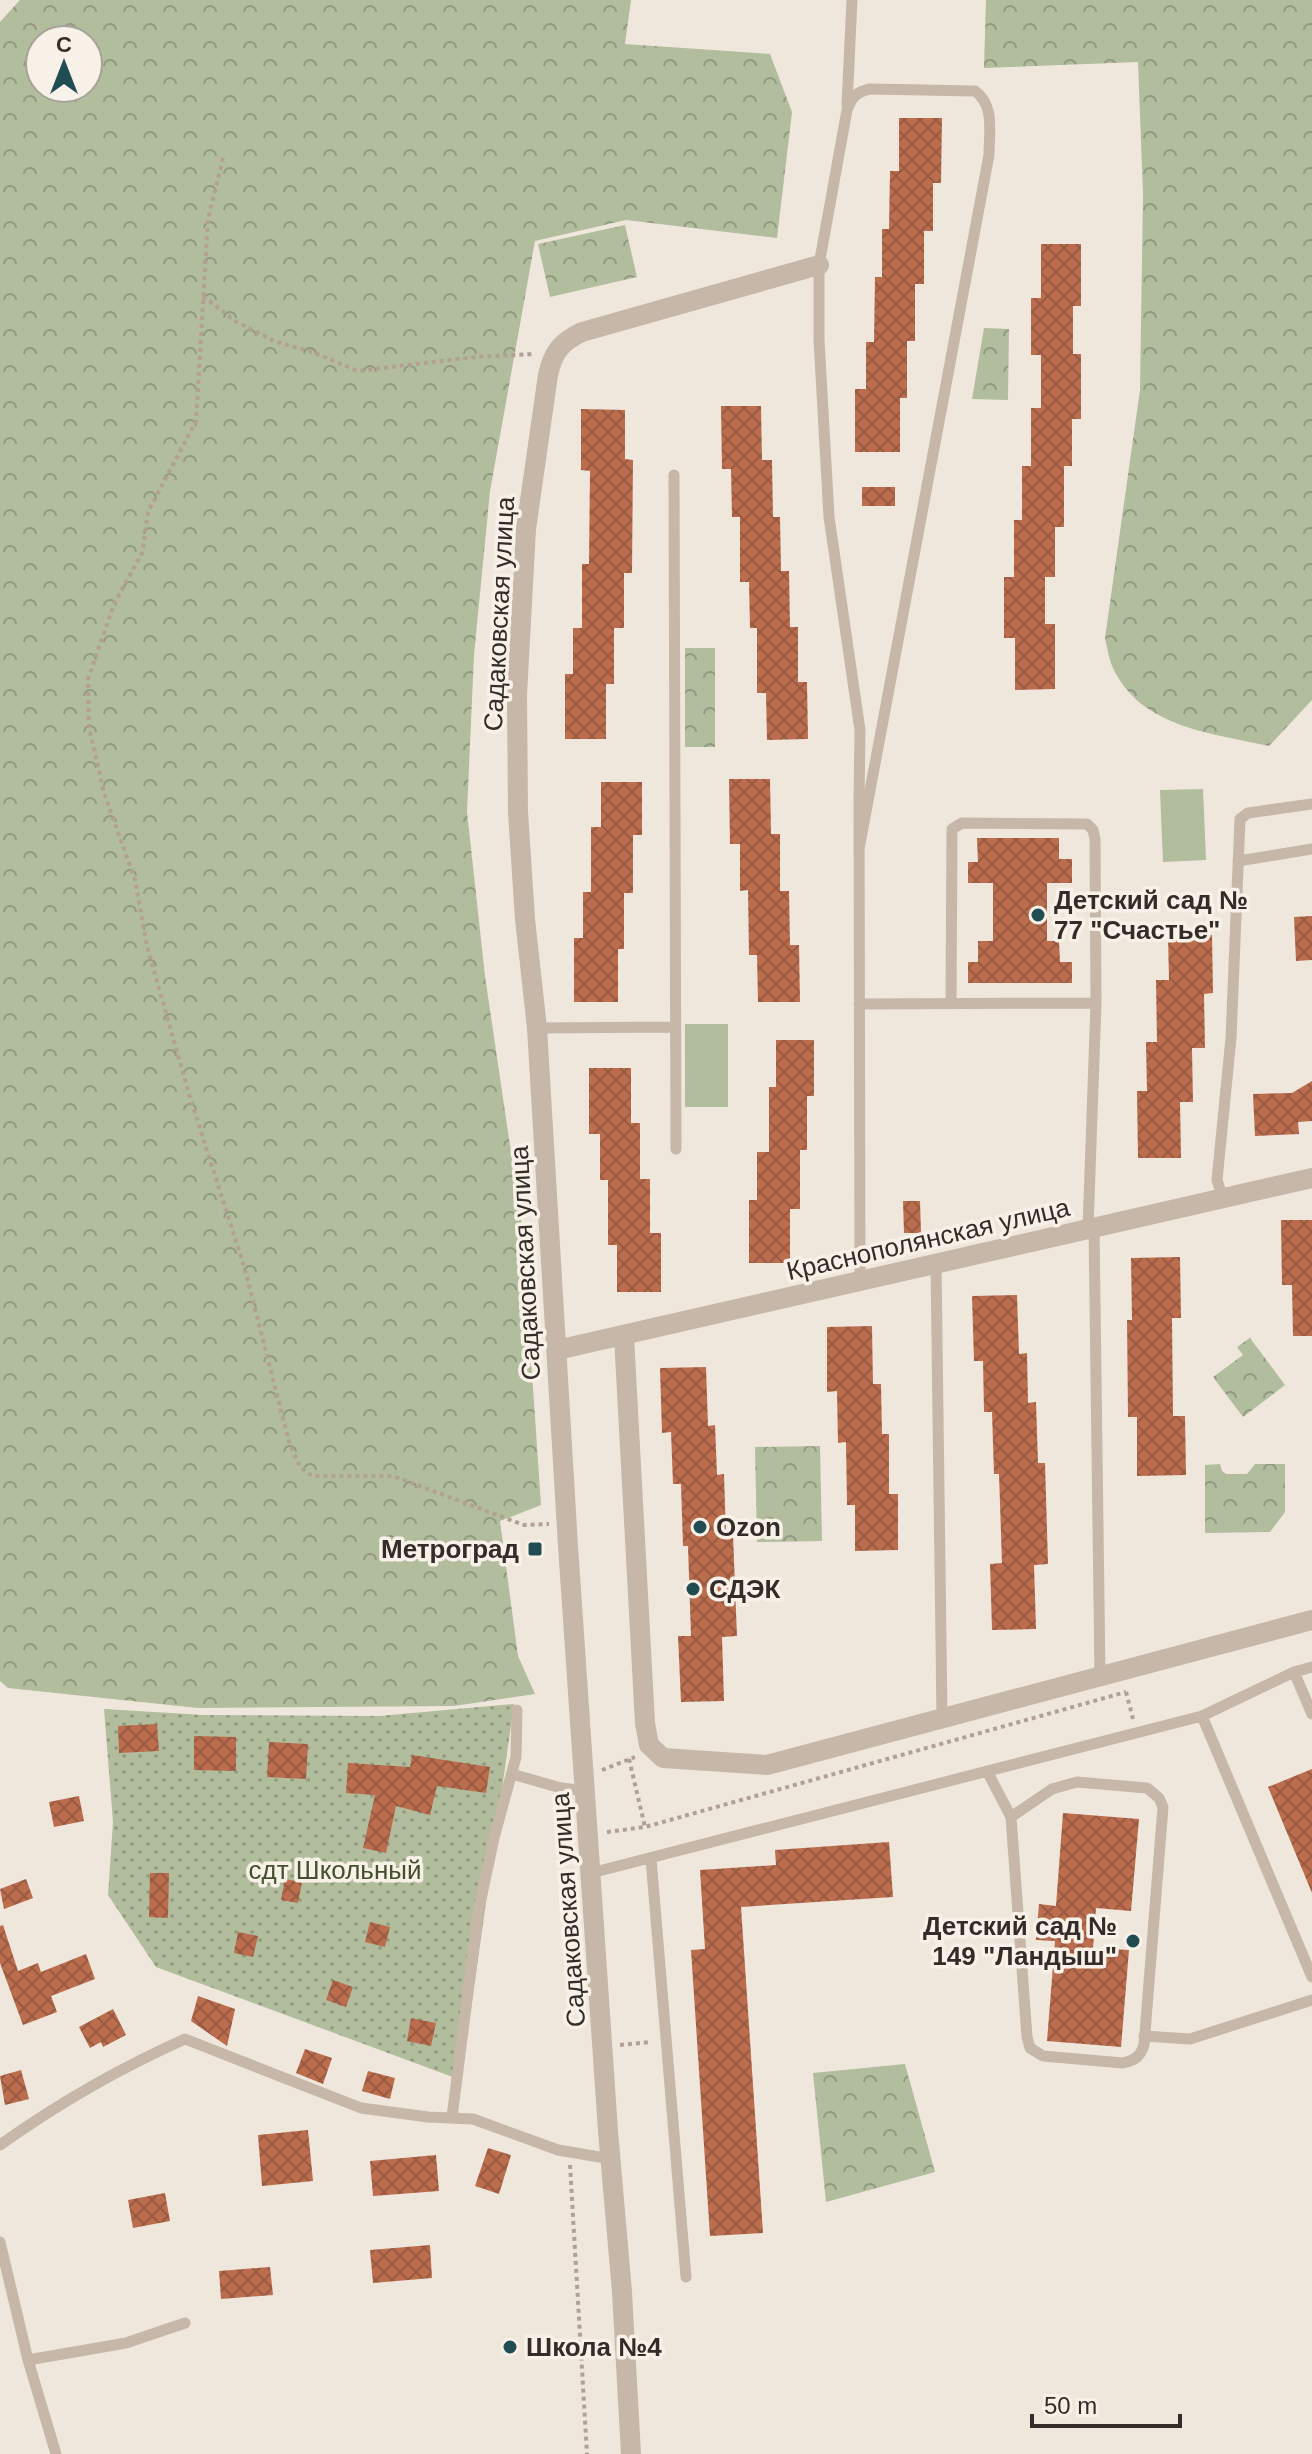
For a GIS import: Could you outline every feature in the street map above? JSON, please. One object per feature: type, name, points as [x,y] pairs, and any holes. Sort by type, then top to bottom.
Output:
[{"type":"street","points":[[552,355],[564,341],[582,332],[819,265]]},
{"type":"street","name":"Садаковская улица","points":[[552,355],[526,529],[517,695],[518,812],[525,919],[537,1028],[567,1524],[631,2454]]},
{"type":"street","name":"Краснополянская улица","points":[[557,1350],[1312,1178]]},
{"type":"street","points":[[624,1337],[646,1738],[653,1752],[663,1758],[767,1765],[1312,1620]]},
{"type":"lane","points":[[852,0],[847,110],[819,265],[820,368],[829,517],[860,730],[860,1282]]},
{"type":"lane","points":[[847,110],[851,98],[870,89],[975,91],[983,97],[989,109],[989,155],[859,849]]},
{"type":"lane","points":[[674,475],[676,1149]]},
{"type":"lane","points":[[1223,1199],[1217,1180],[1231,1038],[1239,825],[1243,815],[1312,804]]},
{"type":"lane","points":[[951,1004],[952,829],[962,823],[1087,824],[1093,830],[1095,839],[1096,1003],[1091,1228],[1110,1673]]},
{"type":"lane","points":[[1238,861],[1312,849]]},
{"type":"lane","points":[[859,1004],[1096,1003]]},
{"type":"lane","points":[[537,1028],[675,1027]]},
{"type":"lane","points":[[936,1264],[942,1718]]},
{"type":"lane","points":[[591,1873],[1202,1716],[1294,1672],[1312,1667]]},
{"type":"lane","points":[[1294,1672],[1312,1714]]},
{"type":"lane","points":[[452,2117],[478,1913],[516,1757],[517,1710]]},
{"type":"lane","points":[[1202,1716],[1312,1977]]},
{"type":"lane","points":[[987,1771],[1011,1817],[1030,2048],[1043,2056],[1123,2063],[1134,2060],[1141,2054],[1144,2036],[1163,1807],[1159,1798],[1144,1788],[1077,1782],[1052,1789],[1011,1817]]},
{"type":"lane","points":[[512,1774],[561,1788],[586,1784]]},
{"type":"lane","points":[[651,1859],[686,2277]]},
{"type":"lane","points":[[1144,2036],[1190,2039],[1312,2000]]},
{"type":"lane","points":[[0,2145],[50,2109],[133,2062],[185,2039],[361,2108],[428,2117],[473,2119],[569,2153],[611,2159]]},
{"type":"lane","points":[[0,2242],[28,2360],[56,2454]]},
{"type":"lane","points":[[28,2360],[126,2343],[185,2323]]},
{"type":"path","points":[[223,158],[208,219],[196,421],[148,512],[142,553],[114,604],[88,679],[89,727],[104,793],[135,880],[147,946],[189,1094],[244,1266],[289,1442],[300,1467],[312,1476],[393,1476],[524,1525],[567,1524]]},
{"type":"path","points":[[203,296],[235,321],[274,341],[312,352],[358,371],[523,353],[552,355]]},
{"type":"path","points":[[1110,1673],[1126,1692],[1137,1732]]},
{"type":"path","points":[[589,1834],[645,1827],[1126,1692]]},
{"type":"path","points":[[586,1784],[629,1759],[645,1827]]},
{"type":"path","points":[[617,2045],[666,2041]]},
{"type":"path","points":[[569,2153],[587,2454]]},
{"type":"green space","points":[[20,0],[631,0],[625,44],[770,54],[792,112],[777,238],[626,220],[535,241],[490,491],[474,655],[467,812],[485,976],[522,1227],[541,1505],[500,1521],[518,1656],[535,1694],[454,1706],[198,1708],[8,1688],[0,1681],[0,22]]},
{"type":"green space","points":[[986,0],[1312,0],[1312,700],[1269,746],[1180,725],[1141,704],[1125,688],[1113,668],[1105,638],[1140,390],[1143,194],[1138,62],[984,68]]},
{"type":"green space","points":[[625,225],[637,277],[550,297],[538,244]]},
{"type":"green space","points":[[984,328],[1009,329],[1008,400],[972,399]]},
{"type":"green space","points":[[685,648],[715,648],[715,747],[685,747]]},
{"type":"green space","points":[[1203,789],[1206,860],[1163,862],[1160,790]]},
{"type":"green space","points":[[685,1024],[728,1024],[728,1107],[685,1107]]},
{"type":"green space","points":[[1250,1338],[1285,1385],[1243,1417],[1213,1377],[1243,1355],[1237,1347]]},
{"type":"green space","points":[[820,1446],[822,1541],[757,1542],[755,1447]]},
{"type":"green space","points":[[1220,1464],[1226,1474],[1247,1474],[1255,1464],[1285,1464],[1285,1512],[1270,1532],[1205,1533],[1205,1465]]},
{"type":"green space","name":"сдт Школьный","points":[[514,1704],[461,2080],[156,1967],[108,1895],[113,1822],[104,1709],[204,1715],[379,1716]]},
{"type":"green space","points":[[905,2064],[935,2172],[826,2202],[813,2073]]},
{"type":"building","points":[[899,118],[942,118],[941,183],[933,183],[933,231],[924,231],[924,284],[915,284],[915,341],[907,341],[907,398],[900,398],[900,452],[855,452],[855,389],[866,389],[866,342],[874,342],[875,277],[882,277],[882,229],[889,229],[890,171],[899,171]]},
{"type":"building","points":[[1041,244],[1081,244],[1081,306],[1073,306],[1073,354],[1081,354],[1081,419],[1072,419],[1072,466],[1064,466],[1064,527],[1055,527],[1055,577],[1045,577],[1045,624],[1055,624],[1055,689],[1015,690],[1015,638],[1004,638],[1004,577],[1014,577],[1014,520],[1022,520],[1022,466],[1031,466],[1031,408],[1041,408],[1041,355],[1031,355],[1031,298],[1041,298]]},
{"type":"building","points":[[721,406],[761,406],[762,460],[772,460],[773,517],[780,517],[781,571],[789,571],[790,627],[798,627],[798,682],[807,682],[808,739],[767,740],[766,693],[757,693],[757,628],[750,628],[749,582],[740,582],[740,517],[732,517],[731,469],[722,469]]},
{"type":"building","points":[[581,409],[625,410],[625,459],[633,460],[632,573],[624,573],[624,628],[614,628],[614,684],[606,684],[606,739],[565,739],[565,674],[573,674],[573,628],[582,628],[582,564],[589,564],[590,471],[581,470]]},
{"type":"building","points":[[862,487],[895,487],[895,506],[862,506]]},
{"type":"building","points":[[729,779],[770,779],[771,834],[780,834],[780,891],[789,891],[790,945],[799,945],[800,1002],[758,1002],[757,955],[749,955],[748,890],[740,891],[740,844],[730,844]]},
{"type":"building","points":[[601,782],[642,782],[642,835],[633,835],[633,893],[624,893],[624,949],[618,949],[618,1002],[574,1002],[574,938],[583,938],[583,892],[591,892],[591,827],[601,827]]},
{"type":"building","points":[[977,838],[1059,838],[1059,859],[1072,859],[1072,883],[1047,883],[1047,941],[1059,941],[1060,962],[1072,962],[1072,983],[968,983],[968,962],[978,962],[978,941],[993,941],[993,883],[968,883],[968,862],[978,862]]},
{"type":"building","points":[[1312,916],[1312,960],[1296,961],[1294,917]]},
{"type":"building","points":[[1212,935],[1213,993],[1204,994],[1205,1048],[1192,1048],[1193,1102],[1180,1102],[1181,1158],[1138,1158],[1137,1091],[1147,1091],[1146,1042],[1157,1042],[1156,980],[1169,980],[1168,936]]},
{"type":"building","points":[[776,1040],[814,1040],[814,1096],[807,1096],[807,1150],[800,1150],[800,1209],[790,1209],[790,1263],[749,1263],[749,1200],[757,1200],[757,1152],[769,1152],[769,1087],[776,1087]]},
{"type":"building","points":[[589,1068],[631,1068],[631,1123],[640,1123],[640,1179],[650,1179],[650,1233],[661,1233],[661,1292],[617,1292],[617,1245],[608,1245],[608,1180],[600,1180],[600,1134],[589,1134]]},
{"type":"building","points":[[1312,1081],[1312,1121],[1298,1122],[1299,1134],[1255,1136],[1253,1094],[1292,1093]]},
{"type":"building","points":[[903,1201],[920,1201],[921,1233],[904,1233]]},
{"type":"building","points":[[1281,1220],[1312,1220],[1312,1336],[1293,1336],[1292,1285],[1282,1285]]},
{"type":"building","points":[[1180,1257],[1181,1318],[1172,1318],[1173,1416],[1185,1416],[1186,1475],[1137,1476],[1137,1417],[1128,1417],[1127,1320],[1132,1320],[1131,1258]]},
{"type":"building","points":[[1017,1295],[1019,1354],[1027,1353],[1028,1403],[1036,1402],[1038,1463],[1045,1463],[1048,1564],[1034,1565],[1036,1629],[992,1630],[990,1564],[1002,1563],[999,1474],[994,1474],[992,1412],[984,1412],[983,1361],[974,1361],[972,1296]]},
{"type":"building","points":[[872,1326],[873,1384],[881,1384],[882,1434],[889,1434],[889,1494],[898,1494],[898,1550],[855,1551],[855,1505],[847,1505],[846,1442],[838,1443],[837,1391],[827,1392],[827,1327]]},
{"type":"building","points":[[706,1367],[708,1426],[715,1425],[717,1475],[724,1474],[726,1535],[733,1535],[737,1636],[722,1637],[724,1701],[681,1702],[678,1636],[691,1636],[688,1546],[683,1546],[681,1484],[673,1484],[671,1432],[662,1433],[660,1368]]},
{"type":"building","points":[[157,1724],[159,1751],[119,1753],[118,1726]]},
{"type":"building","points":[[194,1736],[236,1737],[236,1771],[194,1770]]},
{"type":"building","points":[[269,1742],[308,1744],[306,1779],[267,1777]]},
{"type":"building","points":[[412,1755],[490,1767],[486,1793],[437,1786],[430,1815],[396,1806],[386,1853],[363,1848],[375,1795],[346,1793],[348,1763],[410,1767]]},
{"type":"building","points":[[1312,1769],[1312,1893],[1268,1787]]},
{"type":"building","points":[[79,1796],[84,1821],[54,1827],[49,1802]]},
{"type":"building","points":[[1063,1813],[1139,1819],[1131,1911],[1096,1908],[1093,1948],[1129,1950],[1121,2047],[1047,2041],[1055,1941],[1036,1940],[1039,1904],[1056,1906]]},
{"type":"building","points":[[889,1842],[893,1897],[741,1907],[763,2233],[710,2236],[691,1950],[705,1949],[700,1870],[776,1865],[775,1850]]},
{"type":"building","points":[[150,1873],[169,1873],[168,1918],[149,1917]]},
{"type":"building","points":[[26,1879],[33,1898],[4,1909],[0,1889]]},
{"type":"building","points":[[285,1879],[302,1882],[298,1903],[281,1900]]},
{"type":"building","points":[[370,1922],[390,1927],[385,1947],[365,1942]]},
{"type":"building","points":[[3,1925],[18,1971],[38,1963],[41,1972],[86,1954],[95,1979],[51,1996],[57,2012],[23,2025],[0,1963],[0,1926]]},
{"type":"building","points":[[238,1932],[258,1936],[253,1957],[234,1953]]},
{"type":"building","points":[[333,1980],[353,1987],[346,2007],[326,2000]]},
{"type":"building","points":[[198,1996],[235,2009],[227,2046],[191,2021]]},
{"type":"building","points":[[113,2009],[126,2035],[103,2047],[101,2042],[90,2048],[79,2027]]},
{"type":"building","points":[[411,2018],[436,2023],[431,2046],[407,2041]]},
{"type":"building","points":[[305,2049],[332,2058],[323,2084],[296,2073]]},
{"type":"building","points":[[21,2070],[29,2099],[5,2105],[0,2076]]},
{"type":"building","points":[[368,2071],[395,2078],[390,2099],[362,2091]]},
{"type":"building","points":[[308,2130],[313,2181],[262,2186],[258,2135]]},
{"type":"building","points":[[488,2148],[511,2155],[499,2194],[475,2186]]},
{"type":"building","points":[[436,2155],[439,2191],[373,2196],[370,2161]]},
{"type":"building","points":[[165,2193],[170,2221],[133,2228],[128,2200]]},
{"type":"building","points":[[430,2245],[432,2278],[373,2283],[370,2250]]},
{"type":"building","points":[[270,2267],[273,2295],[221,2299],[219,2271]]},
{"type":"place","name":"Детский сад № 77 \"Счастье\"","points":[[1038,915]]},
{"type":"place","name":"Ozon","points":[[700,1527]]},
{"type":"place","name":"Метроград","points":[[535,1549]]},
{"type":"place","name":"СДЭК","points":[[693,1589]]},
{"type":"place","name":"Детский сад № 149 \"Ландыш\"","points":[[1133,1941]]},
{"type":"place","name":"Школа №4","points":[[510,2347]]}]
